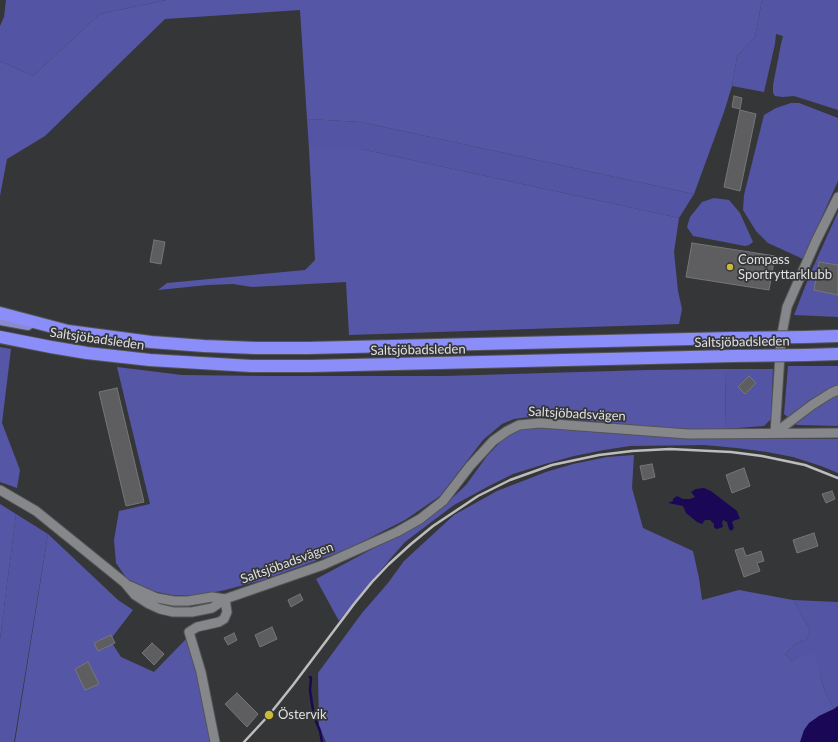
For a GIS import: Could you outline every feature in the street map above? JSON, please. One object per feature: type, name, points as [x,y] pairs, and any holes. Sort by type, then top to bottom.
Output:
[{"type":"highway","points":[[0,314],[68,332]]},
{"type":"highway","name":"Saltsjöbadsleden","points":[[68,332],[152,342],[256,348],[838,336]]},
{"type":"highway","name":"Saltsjöbadsleden","points":[[0,337],[87,353],[150,360],[251,366],[311,366],[838,354]]},
{"type":"main road","name":"Saltsjöbadsleden","points":[[0,320],[68,332]]},
{"type":"street","points":[[775,433],[781,339],[787,307],[816,241],[838,197]]},
{"type":"street","points":[[775,433],[812,405],[838,390]]},
{"type":"street","name":"Saltsjöbadsvägen","points":[[0,490],[36,511],[124,583],[157,598],[174,601],[188,601],[212,597],[225,599],[323,565],[375,543],[420,519],[443,500],[470,466],[493,441],[519,425],[540,423],[688,434],[838,433]]},
{"type":"street","points":[[214,742],[201,672],[189,632],[197,627],[219,622],[224,619],[227,612],[225,599]]},
{"type":"shaded area","points":[[6,0],[166,0],[100,14],[33,76],[0,61],[0,26],[4,17]]},
{"type":"shaded area","points":[[166,0],[762,0],[755,37],[737,56],[732,86],[724,112],[694,194],[361,122],[307,119],[300,10],[165,19],[45,136],[7,159],[0,196],[0,61],[33,76],[100,14]]},
{"type":"shaded area","points":[[762,0],[838,0],[838,110],[794,96],[775,96],[773,93],[773,85],[783,36],[776,34],[764,92],[732,86],[737,56],[755,37]]},
{"type":"shaded area","points":[[791,103],[799,103],[838,118],[838,181],[803,259],[768,243],[756,231],[743,210],[744,195],[764,115],[776,108]]},
{"type":"shaded area","points":[[307,119],[361,122],[694,194],[679,218],[361,149],[309,149]]},
{"type":"shaded area","points":[[309,149],[361,149],[679,218],[674,252],[678,291],[682,309],[679,324],[349,335],[346,282],[252,287],[233,284],[208,285],[158,290],[167,283],[305,270],[315,260]]},
{"type":"shaded area","points":[[714,198],[729,200],[740,213],[753,242],[745,246],[693,236],[687,227],[690,217],[702,202]]},
{"type":"shaded area","points":[[838,212],[838,317],[794,315],[810,274]]},
{"type":"shaded area","points":[[0,347],[11,349],[2,423],[20,470],[17,488],[0,482]]},
{"type":"shaded area","points":[[788,366],[838,366],[838,426],[797,425],[784,414]]},
{"type":"shaded area","points":[[117,367],[182,375],[268,376],[445,376],[726,369],[725,429],[688,430],[536,416],[514,419],[502,424],[483,440],[440,496],[405,520],[348,549],[263,580],[196,596],[172,595],[152,591],[127,579],[116,563],[114,540],[119,511],[150,504]]},
{"type":"shaded area","points":[[726,369],[773,369],[771,419],[764,426],[725,429]]},
{"type":"shaded area","points":[[536,426],[704,439],[838,439],[838,473],[793,457],[767,452],[704,445],[630,446],[574,456],[545,464],[513,474],[454,505],[405,542],[339,621],[316,579],[419,524],[446,504],[466,485],[487,456],[506,436],[521,429]]},
{"type":"shaded area","points":[[634,455],[632,488],[643,528],[693,551],[702,600],[739,590],[793,600],[810,630],[807,639],[795,644],[785,654],[792,661],[799,656],[813,653],[824,689],[834,709],[819,716],[800,742],[326,742],[319,726],[318,673],[362,613],[388,583],[404,561],[454,515],[497,491],[546,472],[573,464],[607,457]]},
{"type":"shaded area","points":[[704,488],[711,491],[737,511],[740,519],[732,522],[734,528],[731,531],[727,522],[723,520],[723,527],[717,529],[714,528],[714,524],[710,520],[705,520],[702,524],[697,522],[686,513],[683,506],[668,503],[673,501],[673,499],[677,496],[683,499],[695,497],[691,492],[696,489]]},
{"type":"shaded area","points":[[0,504],[16,514],[0,639]]},
{"type":"shaded area","points":[[16,514],[48,534],[14,742],[0,742],[0,639]]},
{"type":"shaded area","points":[[48,534],[118,600],[133,610],[110,640],[121,657],[154,672],[187,638],[194,658],[211,742],[15,742]]},
{"type":"shaded area","points":[[793,600],[838,602],[838,706],[834,709],[824,689],[820,674],[799,656],[792,661],[785,654],[795,644],[807,639],[810,630]]},
{"type":"shaded area","points":[[838,706],[838,742],[800,742],[804,730],[809,723]]},
{"type":"building","points":[[734,96],[742,98],[740,109],[732,107]]},
{"type":"building","points":[[740,110],[756,114],[740,191],[724,187]]},
{"type":"building","points":[[154,240],[165,242],[161,264],[150,262]]},
{"type":"building","name":"Compass Sportryttarklubb","points":[[692,243],[775,256],[769,290],[686,277]]},
{"type":"building","points":[[819,262],[838,265],[838,295],[814,290]]},
{"type":"building","points":[[749,376],[756,383],[745,394],[738,387]]},
{"type":"building","points":[[117,388],[144,502],[126,506],[99,392]]},
{"type":"building","points":[[652,464],[655,477],[643,480],[640,466]]},
{"type":"building","points":[[744,468],[750,486],[732,493],[726,475]]},
{"type":"building","points":[[832,491],[835,499],[826,503],[822,494]]},
{"type":"building","points":[[814,533],[818,546],[797,553],[793,540]]},
{"type":"building","points":[[743,548],[746,556],[761,551],[764,561],[757,563],[760,571],[744,577],[735,550]]},
{"type":"building","points":[[300,594],[303,600],[291,607],[288,600]]},
{"type":"building","points":[[272,627],[277,639],[260,647],[255,635]]},
{"type":"building","points":[[234,633],[237,640],[228,645],[224,638]]},
{"type":"building","points":[[111,635],[115,643],[98,651],[94,643]]},
{"type":"building","points":[[152,643],[164,654],[154,665],[142,653]]},
{"type":"building","points":[[88,662],[99,684],[85,690],[75,669]]},
{"type":"building","points":[[237,693],[258,714],[247,727],[225,704]]},
{"type":"waterway","points":[[310,677],[310,690],[314,716],[320,731],[322,742]]},
{"type":"railway","points":[[244,742],[269,715],[354,604],[389,564],[433,526],[478,496],[510,480],[552,465],[599,455],[632,451],[670,449],[731,452],[762,456],[805,465],[838,478]]},
{"type":"place","name":"Compass Sportryttarklubb","points":[[730,267]]},
{"type":"place","name":"Östervik","points":[[269,715]]}]
